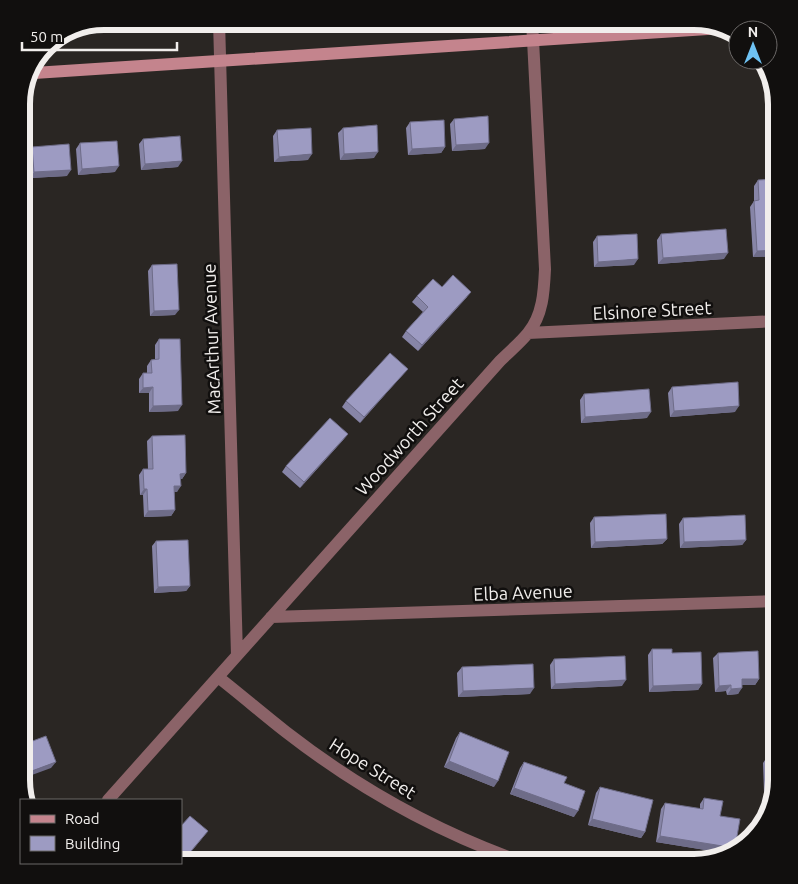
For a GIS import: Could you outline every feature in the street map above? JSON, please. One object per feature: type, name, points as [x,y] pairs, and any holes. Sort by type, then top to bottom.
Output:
[{"type":"main road","points":[[37,73],[692,30]]},
{"type":"street","name":"MacArthur Avenue","points":[[219,30],[237,655]]},
{"type":"street","name":"Woodworth Street","points":[[109,799],[500,361],[528,333],[538,317],[543,297],[545,269],[534,87],[533,30]]},
{"type":"street","name":"Elsinore Street","points":[[528,333],[768,321]]},
{"type":"street","name":"Elba Avenue","points":[[271,617],[768,601]]},
{"type":"street","name":"Hope Street","points":[[218,677],[286,732],[371,790],[433,824],[501,854]]},
{"type":"building","points":[[488,116],[489,143],[456,145],[454,119]]},
{"type":"building","points":[[444,120],[445,147],[412,149],[410,122]]},
{"type":"building","points":[[377,125],[378,152],[344,154],[343,128]]},
{"type":"building","points":[[311,128],[312,154],[279,157],[277,130]]},
{"type":"building","points":[[180,136],[182,161],[145,164],[143,139]]},
{"type":"building","points":[[117,141],[119,166],[82,169],[80,143]]},
{"type":"building","points":[[69,144],[71,170],[34,172],[32,147]]},
{"type":"building","points":[[768,179],[768,250],[757,251],[754,201],[759,200],[758,180]]},
{"type":"building","points":[[726,229],[728,253],[663,258],[661,234]]},
{"type":"building","points":[[637,234],[638,259],[598,262],[597,236]]},
{"type":"building","points":[[177,264],[179,310],[154,311],[152,265]]},
{"type":"building","points":[[453,275],[471,292],[422,345],[406,331],[428,307],[417,296],[433,279],[442,287]]},
{"type":"building","points":[[159,339],[180,339],[182,405],[153,406],[153,387],[143,388],[143,373],[152,373],[151,360],[159,359]]},
{"type":"building","points":[[390,353],[408,369],[364,417],[346,401]]},
{"type":"building","points":[[738,382],[739,406],[674,411],[672,387]]},
{"type":"building","points":[[649,389],[651,412],[585,417],[584,394]]},
{"type":"building","points":[[330,418],[348,434],[304,482],[286,466]]},
{"type":"building","points":[[185,435],[186,473],[180,474],[181,486],[174,486],[175,510],[148,511],[147,489],[144,489],[143,469],[153,469],[152,436]]},
{"type":"building","points":[[30,448],[31,448],[32,485],[30,485]]},
{"type":"building","points":[[666,514],[667,539],[595,542],[594,517]]},
{"type":"building","points":[[745,515],[746,540],[684,542],[683,518]]},
{"type":"building","points":[[188,540],[190,586],[158,587],[156,541]]},
{"type":"building","points":[[652,649],[672,649],[672,653],[701,652],[702,684],[653,686]]},
{"type":"building","points":[[758,651],[759,679],[742,679],[742,688],[731,689],[731,685],[719,686],[718,653]]},
{"type":"building","points":[[625,656],[626,680],[555,684],[554,659]]},
{"type":"building","points":[[533,664],[534,688],[463,691],[462,667]]},
{"type":"building","points":[[460,732],[509,752],[498,781],[449,761]]},
{"type":"building","points":[[46,736],[56,762],[30,772],[30,742]]},
{"type":"building","points":[[524,762],[567,777],[564,783],[585,791],[578,811],[514,788]]},
{"type":"building","points":[[600,787],[653,800],[645,832],[592,819]]},
{"type":"building","points":[[704,798],[723,801],[720,816],[740,819],[736,841],[726,847],[660,836],[665,803],[703,809]]},
{"type":"building","points":[[190,816],[208,831],[189,854],[182,854],[182,825]]}]
